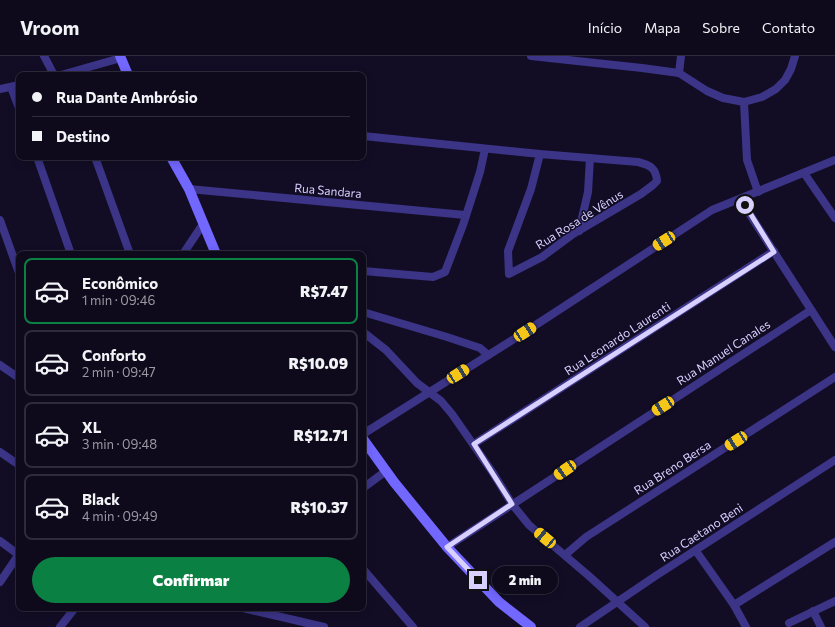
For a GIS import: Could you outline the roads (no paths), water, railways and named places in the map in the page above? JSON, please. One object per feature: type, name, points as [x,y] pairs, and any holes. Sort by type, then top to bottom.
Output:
[{"type":"street","points":[[44,56],[52,72]]},
{"type":"street","points":[[531,56],[554,57],[679,73],[712,94],[723,98],[744,102],[762,97],[776,90],[785,80],[791,69],[795,56]]},
{"type":"street","points":[[679,73],[681,56]]},
{"type":"street","points":[[73,72],[120,57],[127,72]]},
{"type":"street","points":[[0,89],[15,86]]},
{"type":"street","points":[[744,102],[747,160],[758,192]]},
{"type":"street","name":"Rua Rosa de Vênus","points":[[366,136],[485,149],[638,162],[652,167],[657,181],[641,194],[578,231],[542,257],[509,274],[508,251],[531,189],[540,154]]},
{"type":"street","points":[[366,270],[423,277],[433,277],[442,274],[447,268],[480,172],[485,149]]},
{"type":"street","points":[[578,231],[588,192],[590,158]]},
{"type":"street","points":[[37,160],[70,251]]},
{"type":"street","points":[[96,160],[129,251]]},
{"type":"street","points":[[172,160],[189,189],[215,251]]},
{"type":"street","points":[[366,432],[406,406],[430,393],[699,218],[721,206],[835,160]]},
{"type":"street","points":[[804,173],[835,218]]},
{"type":"street","name":"Rua Sandara","points":[[189,189],[465,215]]},
{"type":"street","points":[[740,199],[835,347]]},
{"type":"street","points":[[0,220],[16,265]]},
{"type":"street","points":[[185,251],[203,224]]},
{"type":"street","name":"Rua Leonardo Laurenti","points":[[474,444],[774,252]]},
{"type":"street","name":"Rua Manuel Canales","points":[[447,547],[811,310]]},
{"type":"street","points":[[366,313],[480,348],[488,355]]},
{"type":"street","points":[[366,334],[386,350],[417,383],[441,401],[474,444],[512,504],[529,525],[618,602],[644,627]]},
{"type":"street","points":[[0,365],[16,376]]},
{"type":"street","name":"Rua Breno Bersa","points":[[565,555],[586,538],[835,377]]},
{"type":"street","points":[[366,443],[386,472],[447,547],[499,602],[531,627]]},
{"type":"street","points":[[0,452],[16,463]]},
{"type":"street","name":"Rua Caetano Beni","points":[[580,627],[835,460]]},
{"type":"street","points":[[366,486],[386,472]]},
{"type":"street","points":[[0,541],[16,553]]},
{"type":"street","points":[[734,605],[835,542]]},
{"type":"street","points":[[696,551],[734,605],[746,627]]},
{"type":"street","points":[[0,582],[16,559]]},
{"type":"street","points":[[366,572],[413,627]]},
{"type":"street","points":[[789,623],[835,601]]},
{"type":"street","points":[[60,627],[73,611]]},
{"type":"street","points":[[266,611],[324,627]]},
{"type":"street","points":[[813,611],[821,627]]}]
